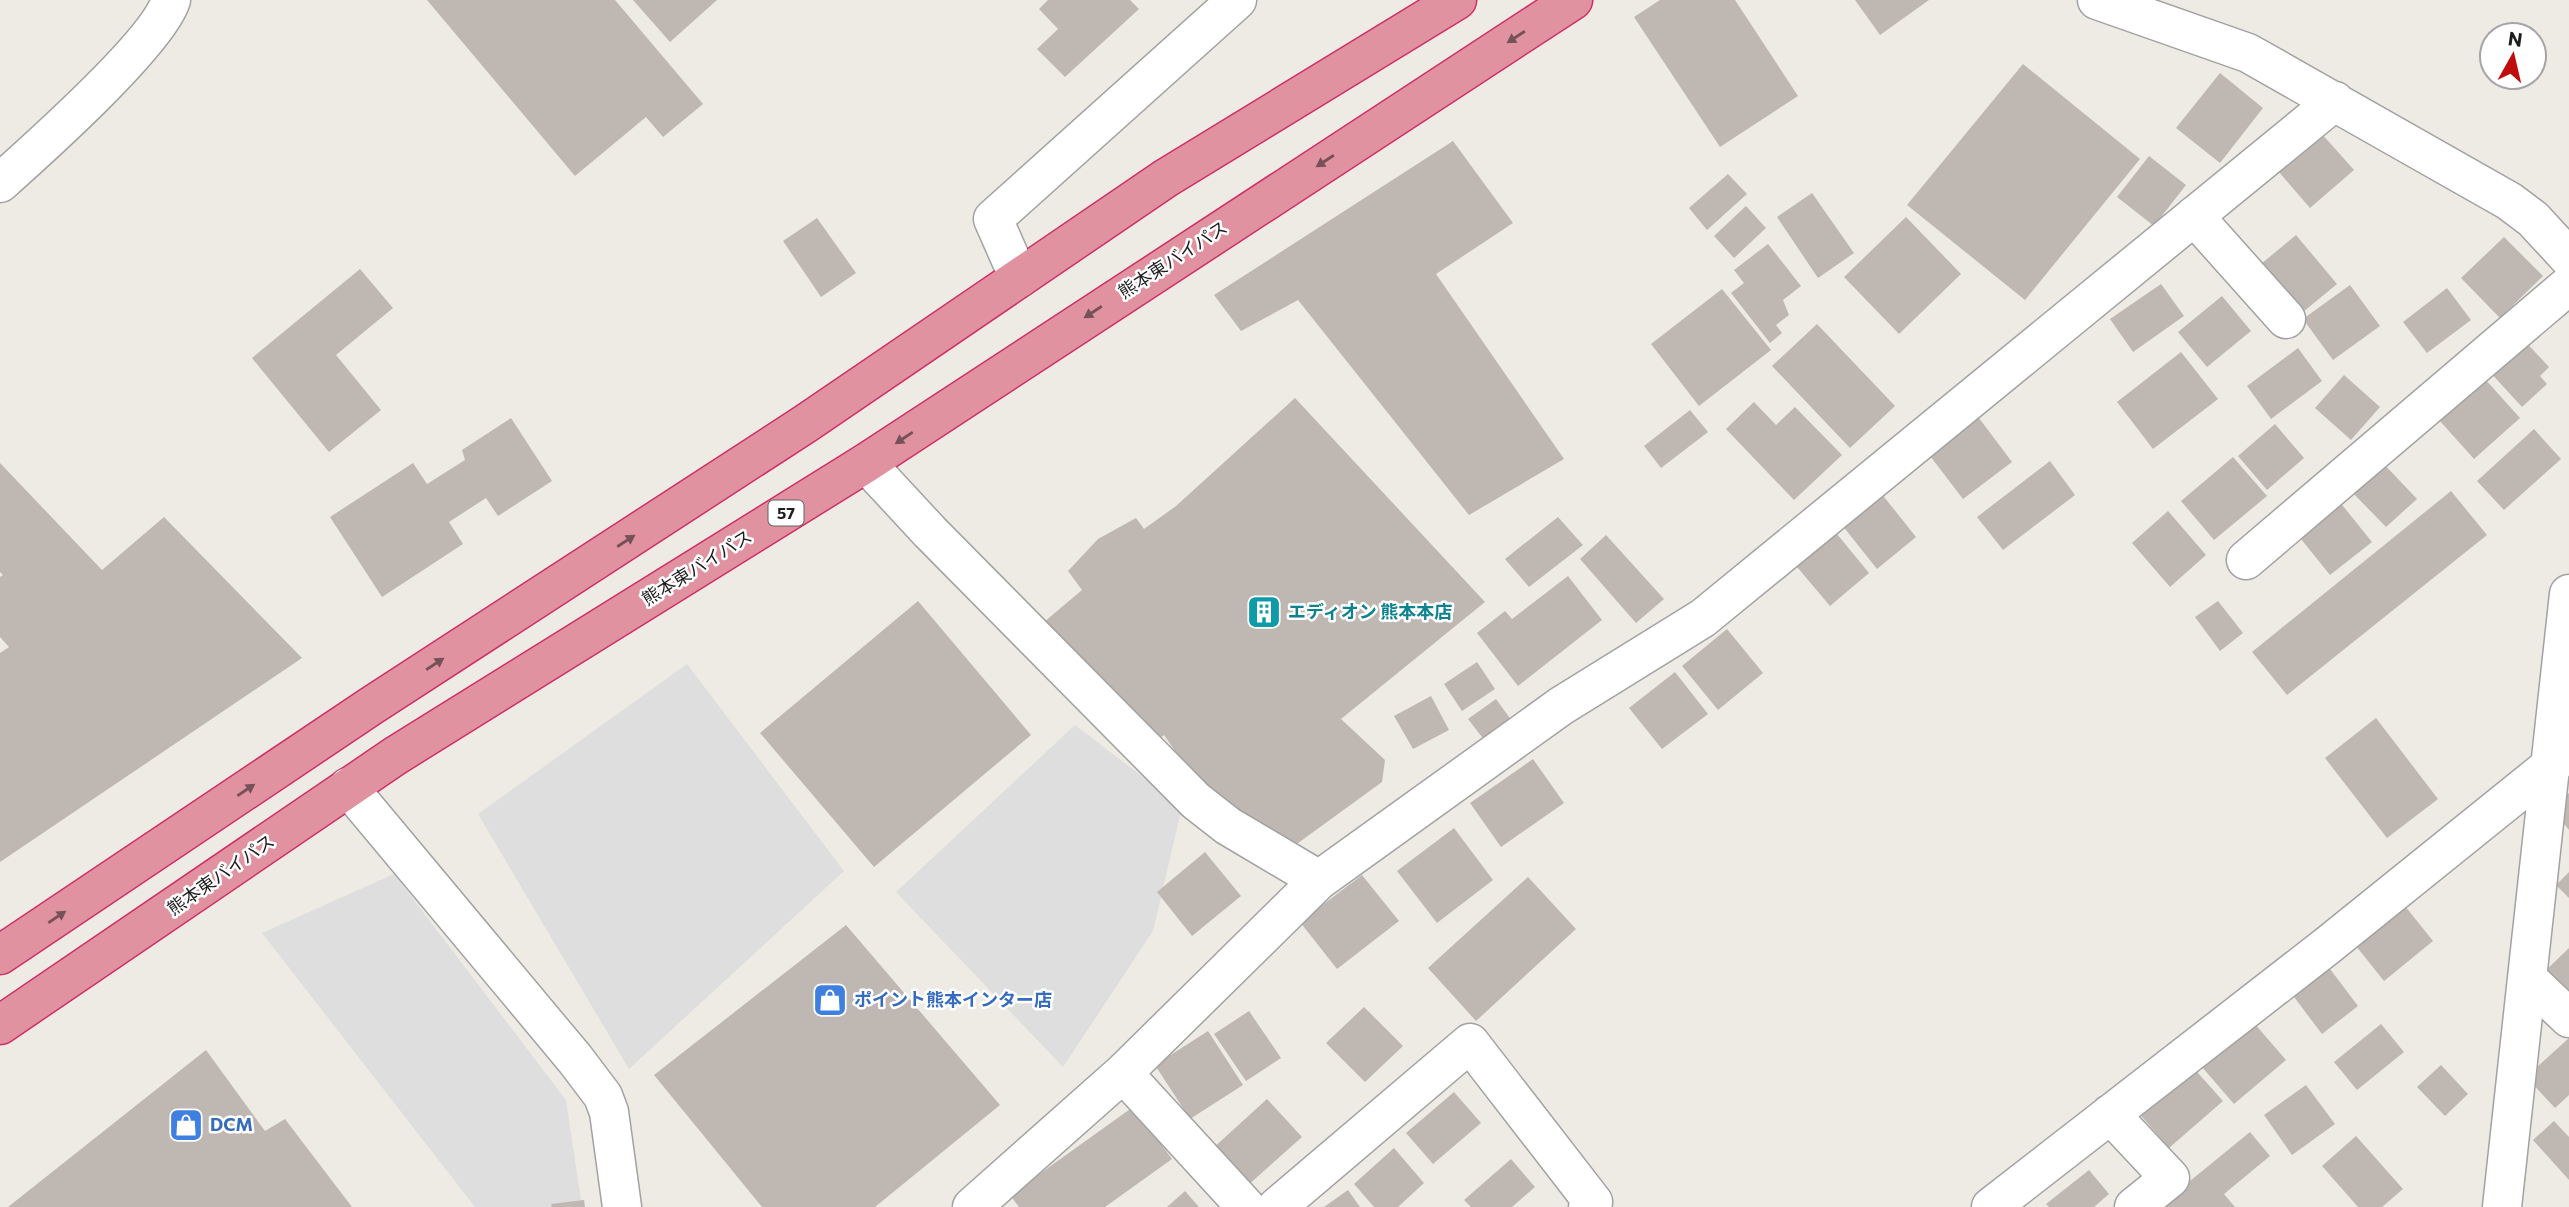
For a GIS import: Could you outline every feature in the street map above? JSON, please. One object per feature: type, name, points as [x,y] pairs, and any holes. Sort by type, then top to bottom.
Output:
[{"type":"highway","points":[[0,955],[371,706],[805,424],[1166,178],[1457,0]]},
{"type":"highway","name":"熊本東バイパス","points":[[0,1025],[348,787],[866,463],[1573,0]]},
{"type":"street","points":[[0,183],[126,61],[162,18],[171,0]]},
{"type":"street","points":[[1019,278],[993,219],[1237,0]]},
{"type":"street","points":[[2097,0],[2248,53],[2509,201],[2533,219],[2569,258]]},
{"type":"street","points":[[972,1207],[1123,1073],[1319,880],[1561,706],[1703,618],[2335,101]]},
{"type":"street","points":[[2194,216],[2286,319]]},
{"type":"street","points":[[2246,560],[2569,285]]},
{"type":"street","points":[[866,463],[940,542],[1196,801],[1228,826],[1319,880]]},
{"type":"street","points":[[2502,1207],[2527,978],[2561,757],[2569,594]]},
{"type":"street","points":[[1991,1207],[2337,937],[2561,757]]},
{"type":"street","points":[[348,787],[603,1096],[612,1131],[622,1207]]},
{"type":"street","points":[[2527,978],[2569,1018]]},
{"type":"street","points":[[1278,1207],[1471,1043],[1593,1205]]},
{"type":"street","points":[[1123,1073],[1246,1207]]},
{"type":"street","points":[[2110,1114],[2169,1178],[2134,1207]]},
{"type":"shaded area","points":[[687,664],[844,871],[629,1069],[478,814]]},
{"type":"shaded area","points":[[1075,725],[1182,807],[1153,931],[1063,1067],[896,892]]},
{"type":"shaded area","points":[[394,874],[566,1100],[582,1207],[475,1207],[262,933]]},
{"type":"building","points":[[427,0],[615,0],[703,104],[663,137],[646,117],[575,176]]},
{"type":"building","points":[[633,0],[717,0],[670,42]]},
{"type":"building","points":[[1048,0],[1130,0],[1139,9],[1065,77],[1037,49],[1058,29],[1039,9]]},
{"type":"building","points":[[1660,0],[1735,0],[1798,96],[1720,147],[1634,17]]},
{"type":"building","points":[[1855,0],[1929,0],[1880,35]]},
{"type":"building","points":[[2023,64],[2140,159],[2025,300],[1907,205]]},
{"type":"building","points":[[2220,73],[2263,108],[2220,163],[2176,128]]},
{"type":"building","points":[[2321,133],[2354,170],[2310,208],[2278,171]]},
{"type":"building","points":[[1453,141],[1513,223],[1436,274],[1564,459],[1469,515],[1298,300],[1241,331],[1214,295]]},
{"type":"building","points":[[2149,156],[2186,185],[2154,226],[2117,197]]},
{"type":"building","points":[[1728,174],[1747,194],[1707,230],[1689,208]]},
{"type":"building","points":[[1812,193],[1854,253],[1818,278],[1777,217]]},
{"type":"building","points":[[1746,206],[1766,228],[1734,258],[1714,236]]},
{"type":"building","points":[[1906,217],[1961,274],[1899,334],[1844,277]]},
{"type":"building","points":[[817,218],[856,273],[821,297],[783,241]]},
{"type":"building","points":[[2296,235],[2337,284],[2303,312],[2261,264]]},
{"type":"building","points":[[2504,237],[2543,276],[2500,318],[2461,278]]},
{"type":"building","points":[[1768,244],[1801,286],[1783,300],[1789,315],[1776,325],[1782,333],[1770,343],[1731,293],[1744,283],[1734,270]]},
{"type":"building","points":[[360,269],[393,308],[336,355],[381,410],[329,452],[252,358]]},
{"type":"building","points":[[2161,284],[2184,316],[2133,352],[2110,319]]},
{"type":"building","points":[[2350,285],[2380,326],[2333,360],[2303,319]]},
{"type":"building","points":[[2447,288],[2471,320],[2427,353],[2403,322]]},
{"type":"building","points":[[1722,289],[1771,350],[1699,406],[1651,344]]},
{"type":"building","points":[[2222,296],[2251,331],[2207,367],[2178,332]]},
{"type":"building","points":[[1817,324],[1895,406],[1850,448],[1772,366]]},
{"type":"building","points":[[2522,338],[2549,367],[2540,376],[2547,384],[2522,407],[2488,370]]},
{"type":"building","points":[[2298,348],[2322,381],[2271,419],[2247,386]]},
{"type":"building","points":[[2181,352],[2218,399],[2153,449],[2117,402]]},
{"type":"building","points":[[2344,375],[2380,407],[2351,440],[2315,408]]},
{"type":"building","points":[[2485,379],[2520,418],[2474,459],[2439,420]]},
{"type":"building","name":"エディオン 熊本本店","points":[[1295,398],[1485,602],[1341,719],[1385,760],[1382,782],[1294,846],[1209,800],[1164,735],[1154,743],[1044,622],[1082,590],[1068,571],[1098,539],[1136,518],[1144,529],[1176,506]]},
{"type":"building","points":[[1754,402],[1776,425],[1795,407],[1842,455],[1794,500],[1726,429]]},
{"type":"building","points":[[1690,410],[1708,432],[1661,468],[1644,446]]},
{"type":"building","points":[[1973,410],[2012,462],[1963,499],[1924,448]]},
{"type":"building","points":[[511,418],[552,481],[498,516],[486,498],[449,522],[463,544],[382,597],[330,517],[413,463],[427,484],[465,460],[462,450]]},
{"type":"building","points":[[2275,424],[2304,458],[2267,490],[2238,456]]},
{"type":"building","points":[[2534,429],[2561,459],[2504,510],[2477,481]]},
{"type":"building","points":[[2233,457],[2267,496],[2214,540],[2181,501]]},
{"type":"building","points":[[2050,461],[2075,495],[2003,550],[1977,517]]},
{"type":"building","points":[[2382,462],[2417,499],[2386,527],[2351,491]]},
{"type":"building","points":[[0,463],[102,570],[164,517],[302,658],[0,862],[0,653],[9,647],[0,637],[0,577],[3,575],[0,572]]},
{"type":"building","points":[[1877,488],[1916,537],[1877,569],[1838,520]]},
{"type":"building","points":[[2451,491],[2487,535],[2287,695],[2252,652]]},
{"type":"building","points":[[2339,501],[2372,542],[2330,575],[2297,534]]},
{"type":"building","points":[[2168,511],[2206,555],[2170,587],[2132,543]]},
{"type":"building","points":[[1558,517],[1583,545],[1529,587],[1505,559]]},
{"type":"building","points":[[1832,528],[1869,573],[1830,606],[1792,561]]},
{"type":"building","points":[[1606,535],[1664,599],[1636,623],[1580,559]]},
{"type":"building","points":[[1568,576],[1602,620],[1518,686],[1477,633],[1505,611],[1512,619]]},
{"type":"building","points":[[918,601],[1031,735],[874,867],[760,733]]},
{"type":"building","points":[[2218,601],[2243,633],[2220,651],[2195,617]]},
{"type":"building","points":[[1727,629],[1763,673],[1718,710],[1682,666]]},
{"type":"building","points":[[1477,662],[1495,689],[1462,711],[1444,684]]},
{"type":"building","points":[[1675,672],[1708,714],[1662,749],[1629,708]]},
{"type":"building","points":[[1431,696],[1449,730],[1413,749],[1394,716]]},
{"type":"building","points":[[1496,699],[1512,721],[1485,741],[1468,719]]},
{"type":"building","points":[[2376,718],[2438,799],[2387,838],[2325,758]]},
{"type":"building","points":[[1533,759],[1564,803],[1501,847],[1470,803]]},
{"type":"building","points":[[2569,793],[2569,830],[2551,807]]},
{"type":"building","points":[[1454,828],[1493,880],[1437,923],[1397,871]]},
{"type":"building","points":[[1205,852],[1241,896],[1192,936],[1157,892]]},
{"type":"building","points":[[2569,872],[2569,898],[2556,885]]},
{"type":"building","points":[[1362,875],[1399,921],[1337,969],[1300,922]]},
{"type":"building","points":[[1528,877],[1576,929],[1476,1021],[1428,968]]},
{"type":"building","points":[[2405,906],[2433,941],[2384,981],[2356,946]]},
{"type":"building","name":"ポイント熊本インター店","points":[[846,925],[1000,1105],[875,1207],[762,1207],[654,1075]]},
{"type":"building","points":[[2569,948],[2569,998],[2544,972]]},
{"type":"building","points":[[2324,961],[2358,1006],[2322,1034],[2288,989]]},
{"type":"building","points":[[1364,1007],[1403,1046],[1365,1082],[1326,1043]]},
{"type":"building","points":[[1249,1011],[1281,1058],[1246,1081],[1214,1034]]},
{"type":"building","points":[[2254,1023],[2286,1060],[2234,1104],[2202,1067]]},
{"type":"building","points":[[2381,1024],[2404,1052],[2357,1090],[2334,1062]]},
{"type":"building","points":[[1208,1031],[1243,1085],[1190,1119],[1155,1065]]},
{"type":"building","points":[[2569,1038],[2569,1095],[2555,1108],[2526,1077]]},
{"type":"building","name":"DCM","points":[[206,1050],[265,1131],[285,1119],[352,1207],[8,1207]]},
{"type":"building","points":[[2190,1064],[2223,1101],[2169,1148],[2137,1111]]},
{"type":"building","points":[[2441,1065],[2468,1094],[2445,1116],[2417,1087]]},
{"type":"building","points":[[2306,1085],[2335,1124],[2292,1155],[2264,1115]]},
{"type":"building","points":[[1454,1092],[1481,1123],[1433,1164],[1406,1133]]},
{"type":"building","points":[[1267,1099],[1302,1137],[1246,1187],[1211,1150]]},
{"type":"building","points":[[1133,1107],[1172,1159],[1105,1207],[1019,1207],[1010,1195]]},
{"type":"building","points":[[2554,1121],[2569,1137],[2569,1180],[2533,1140]]},
{"type":"building","points":[[2250,1132],[2270,1156],[2224,1194],[2235,1207],[2166,1207],[2163,1203]]},
{"type":"building","points":[[2356,1136],[2403,1189],[2382,1207],[2358,1207],[2322,1166]]},
{"type":"building","points":[[1394,1148],[1424,1183],[1398,1207],[1374,1207],[1354,1184]]},
{"type":"building","points":[[1511,1159],[1535,1187],[1512,1207],[1471,1207],[1464,1200]]},
{"type":"building","points":[[2089,1170],[2109,1194],[2094,1207],[2049,1207],[2046,1204]]},
{"type":"building","points":[[1348,1190],[1360,1207],[1324,1207]]},
{"type":"building","points":[[1185,1191],[1199,1207],[1167,1207]]},
{"type":"building","points":[[584,1200],[585,1207],[552,1207],[551,1204]]},
{"type":"place","name":"エディオン 熊本本店","points":[[1264,612]]},
{"type":"place","name":"ポイント熊本インター店","points":[[830,1000]]},
{"type":"place","name":"DCM","points":[[186,1125]]}]
